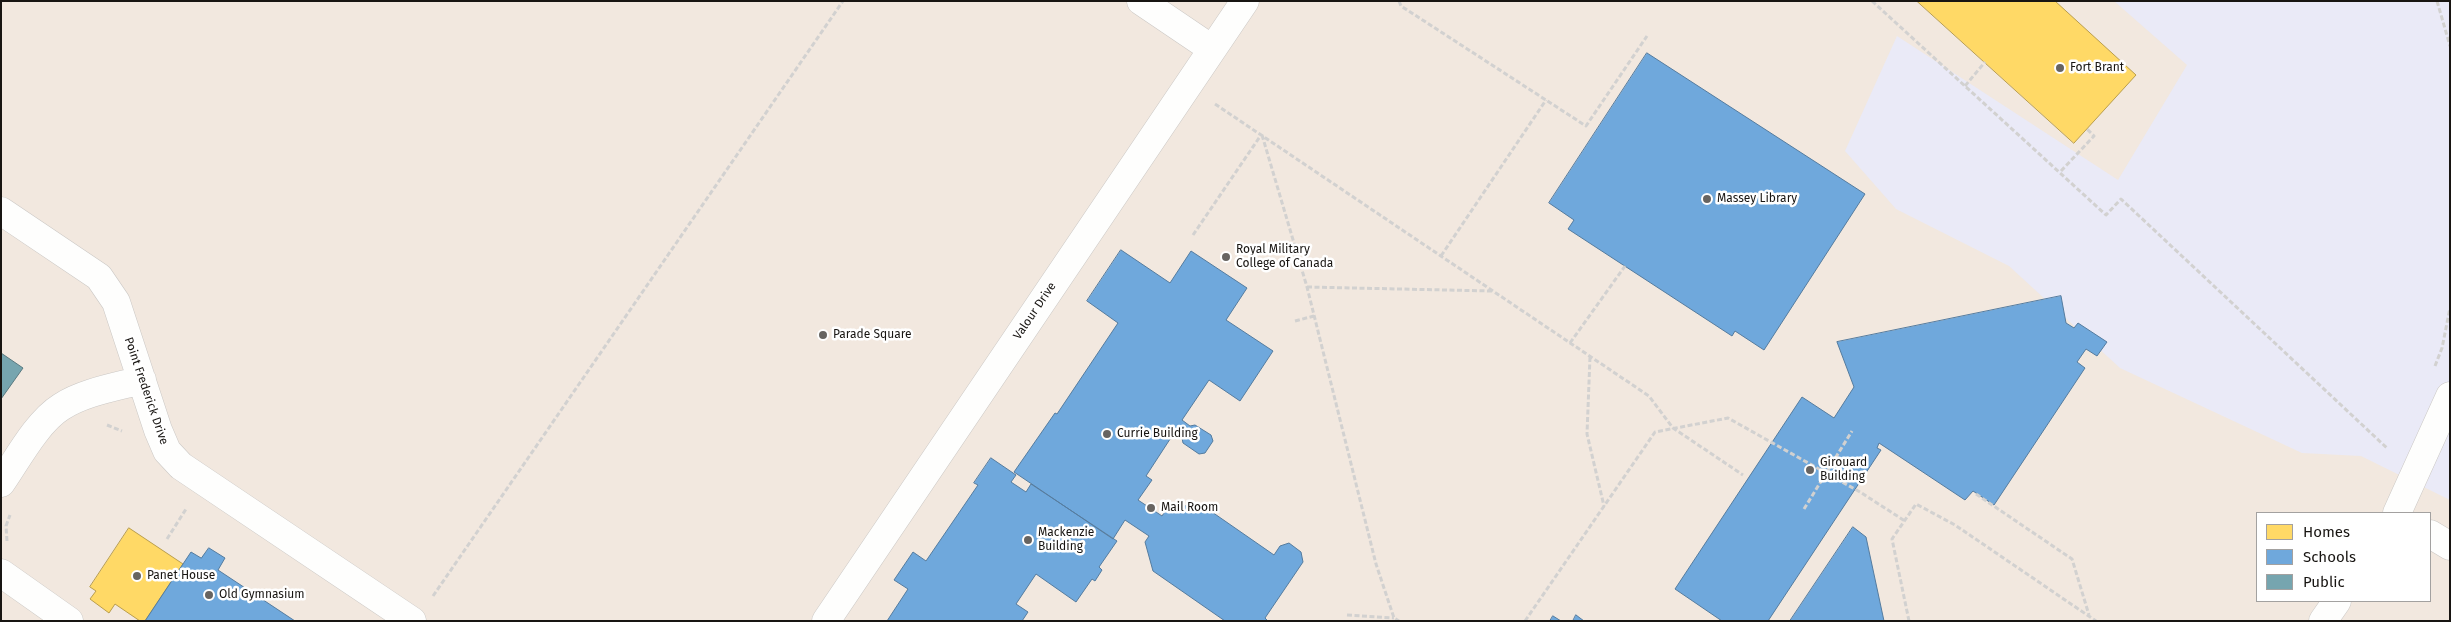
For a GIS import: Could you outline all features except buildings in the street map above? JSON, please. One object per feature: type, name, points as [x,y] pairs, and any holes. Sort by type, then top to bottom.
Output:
[{"type":"street","points":[[1141,1],[1212,49]]},
{"type":"street","name":"Valour Drive","points":[[826,621],[1245,1]]},
{"type":"street","name":"Point Frederick Drive","points":[[1,211],[99,277],[116,302],[167,450],[181,466],[419,613]]},
{"type":"street","points":[[1,483],[46,419],[60,407],[74,400],[142,380]]},
{"type":"street","points":[[2397,512],[2450,396]]},
{"type":"street","points":[[2431,535],[2450,546]]},
{"type":"street","points":[[6,561],[69,621]]},
{"type":"street","points":[[2323,621],[2335,602]]},
{"type":"path","points":[[419,613],[843,1]]},
{"type":"path","points":[[1399,1],[1401,6],[1586,126],[1647,36]]},
{"type":"path","points":[[1872,1],[2061,171],[2106,215],[2121,200],[2388,450]]},
{"type":"path","points":[[2437,1],[2450,46]]},
{"type":"path","points":[[1965,86],[1985,62]]},
{"type":"path","points":[[1208,99],[1649,396],[1674,428],[1743,475]]},
{"type":"path","points":[[1441,256],[1546,100]]},
{"type":"path","points":[[2061,171],[2094,136],[2086,130]]},
{"type":"path","points":[[1193,235],[1262,135]]},
{"type":"path","points":[[1262,135],[1307,287],[1376,564],[1393,619]]},
{"type":"path","points":[[1570,343],[1625,266]]},
{"type":"path","points":[[1307,287],[1494,292]]},
{"type":"path","points":[[1295,321],[1314,316]]},
{"type":"path","points":[[1590,357],[1587,434],[1604,506]]},
{"type":"path","points":[[1525,621],[1655,432],[1728,418],[1827,474],[1904,521]]},
{"type":"path","points":[[100,422],[130,434]]},
{"type":"path","points":[[1804,508],[1827,474],[1852,431]]},
{"type":"path","points":[[1976,494],[2072,559],[2089,616]]},
{"type":"path","points":[[1910,621],[1892,539],[1916,504],[1955,525],[2096,621]]},
{"type":"path","points":[[6,561],[6,526],[14,507]]},
{"type":"path","points":[[1347,616],[1399,621]]},
{"type":"shaded area","name":"Royal Military College of Canada","points":[[1,1],[2450,1],[2450,621],[1,621]]},
{"type":"shaded area","points":[[2114,1],[2450,1],[2450,500],[2361,456],[2302,453],[2120,368],[2009,266],[1896,209],[1845,151],[1897,36],[2118,180],[2187,65]]},
{"type":"place","name":"Fort Brant","points":[[2060,68]]},
{"type":"place","name":"Massey Library","points":[[1707,199]]},
{"type":"place","name":"Royal Military College of Canada","points":[[1226,257]]},
{"type":"place","name":"Parade Square","points":[[823,335]]},
{"type":"place","name":"Currie Building","points":[[1107,434]]},
{"type":"place","name":"Girouard Building","points":[[1810,470]]},
{"type":"place","name":"Mail Room","points":[[1151,508]]},
{"type":"place","name":"Mackenzie Building","points":[[1028,540]]},
{"type":"place","name":"Panet House","points":[[137,576]]},
{"type":"place","name":"Old Gymnasium","points":[[209,595]]}]
